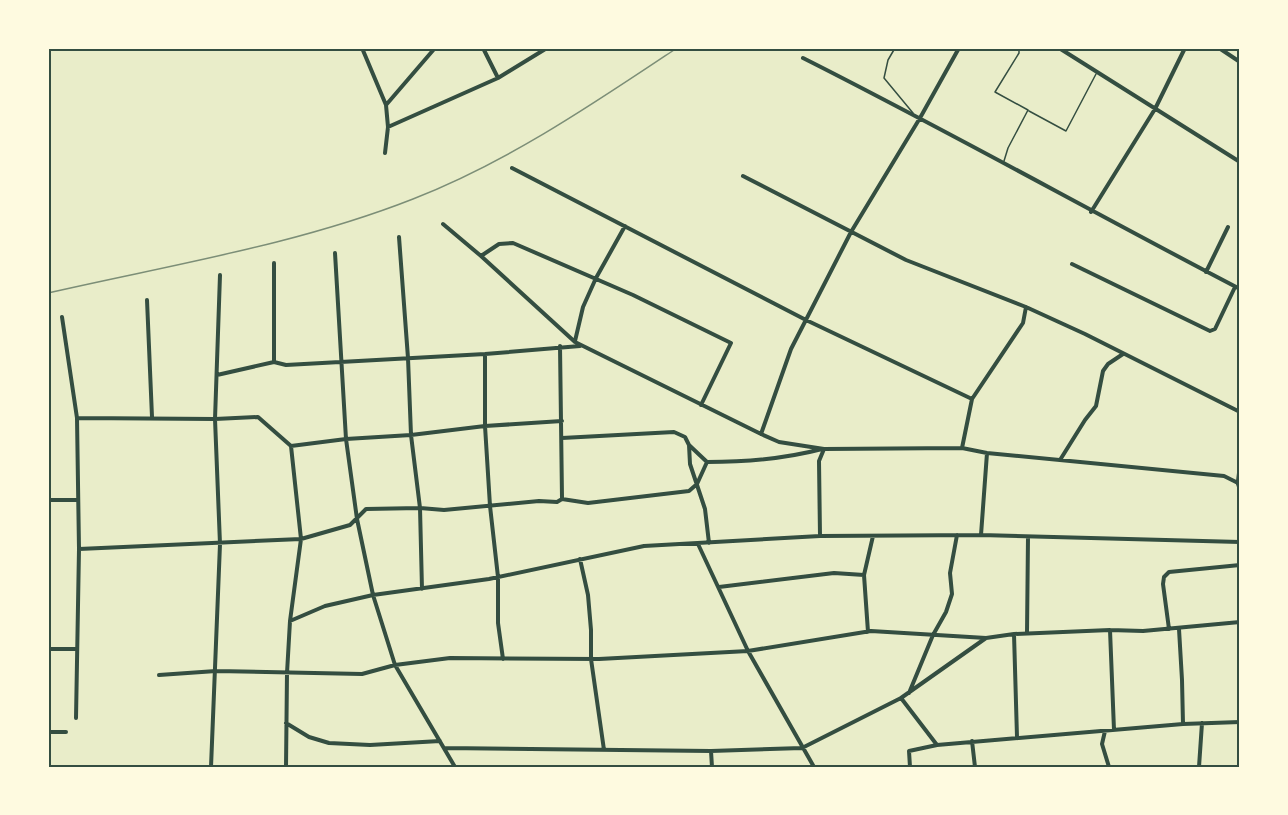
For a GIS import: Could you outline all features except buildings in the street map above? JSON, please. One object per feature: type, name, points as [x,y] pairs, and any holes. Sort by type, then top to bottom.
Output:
[{"type":"street","points":[[362,48],[386,105],[388,127],[385,153]]},
{"type":"street","points":[[386,105],[435,48]]},
{"type":"street","points":[[483,48],[498,78]]},
{"type":"street","points":[[388,127],[498,78],[548,48]]},
{"type":"street","points":[[761,434],[791,349],[851,232],[920,118],[958,48]]},
{"type":"street","points":[[1059,48],[1240,162]]},
{"type":"street","points":[[1091,212],[1155,109],[1185,48]]},
{"type":"street","points":[[1219,48],[1240,62]]},
{"type":"street","points":[[803,58],[914,114],[1091,212],[1238,288],[1215,329],[1210,331],[1072,264]]},
{"type":"street","points":[[513,168],[806,320],[972,399]]},
{"type":"street","points":[[743,176],[906,260],[1026,307],[1124,353],[1240,412]]},
{"type":"street","points":[[443,224],[581,346],[779,442],[824,449],[962,448],[987,453],[1224,476],[1239,486]]},
{"type":"street","points":[[575,342],[583,307],[625,226]]},
{"type":"street","points":[[1206,272],[1228,227]]},
{"type":"street","points":[[399,237],[411,435],[420,508],[422,589]]},
{"type":"street","points":[[481,256],[499,244],[513,243],[596,279],[731,343],[701,405]]},
{"type":"street","points":[[335,252],[346,439],[357,519],[373,595],[395,665],[455,767]]},
{"type":"street","points":[[274,263],[274,362]]},
{"type":"street","points":[[211,767],[220,544],[215,419],[220,275]]},
{"type":"street","points":[[147,300],[152,417]]},
{"type":"street","points":[[962,448],[972,399],[1023,323],[1026,307]]},
{"type":"street","points":[[62,317],[76,418],[79,549],[76,718]]},
{"type":"street","points":[[560,346],[562,498]]},
{"type":"street","points":[[217,375],[274,362],[285,365],[343,362],[581,346]]},
{"type":"street","points":[[1060,460],[1096,406],[1103,371],[1108,364],[1124,353]]},
{"type":"street","points":[[485,354],[485,426],[490,506],[498,577],[498,623],[503,659]]},
{"type":"street","points":[[76,418],[258,417],[291,446],[301,539],[290,621],[286,767]]},
{"type":"street","points":[[291,446],[485,426],[562,421]]},
{"type":"street","points":[[562,438],[674,432],[685,436],[689,445],[690,464],[705,509],[709,543]]},
{"type":"street","points":[[689,445],[707,462],[744,462],[790,457],[824,449]]},
{"type":"street","points":[[820,536],[819,461],[824,449]]},
{"type":"street","points":[[981,535],[987,453]]},
{"type":"street","points":[[79,549],[301,539],[350,525],[366,509],[444,510],[539,501],[557,502],[562,498],[588,503],[689,491],[697,484],[707,462]]},
{"type":"street","points":[[1239,486],[1240,466]]},
{"type":"street","points":[[48,500],[77,500]]},
{"type":"street","points":[[290,621],[325,606],[373,595],[498,577],[644,546],[820,536],[957,535],[1240,542]]},
{"type":"street","points":[[909,693],[952,594],[950,573],[957,535]]},
{"type":"street","points":[[868,632],[864,575],[873,536]]},
{"type":"street","points":[[1027,633],[1028,537]]},
{"type":"street","points":[[698,544],[748,651],[814,767]]},
{"type":"street","points":[[580,559],[588,595],[591,659],[604,750]]},
{"type":"street","points":[[1169,629],[1163,584],[1164,577],[1169,572],[1240,565]]},
{"type":"street","points":[[719,587],[834,573],[864,575]]},
{"type":"street","points":[[159,675],[216,671],[362,674],[395,665],[450,658],[591,659],[748,651],[868,632],[986,638],[1027,633],[1179,629],[1240,622]]},
{"type":"street","points":[[1179,629],[1183,724]]},
{"type":"street","points":[[1110,630],[1114,730]]},
{"type":"street","points":[[1014,634],[1017,737]]},
{"type":"street","points":[[444,748],[711,751],[802,748],[901,698],[986,638]]},
{"type":"street","points":[[48,649],[76,649]]},
{"type":"street","points":[[901,698],[937,745]]},
{"type":"street","points":[[910,767],[909,751],[937,745],[1183,724],[1240,722]]},
{"type":"street","points":[[286,723],[309,737],[328,743],[370,745],[440,741]]},
{"type":"street","points":[[1199,767],[1202,723]]},
{"type":"street","points":[[1105,731],[1102,744],[1109,767]]},
{"type":"street","points":[[48,732],[66,732]]},
{"type":"street","points":[[972,741],[975,767]]},
{"type":"street","points":[[711,751],[712,767]]},
{"type":"lane","points":[[894,48],[888,60],[884,78],[914,114]]},
{"type":"lane","points":[[1019,48],[1019,53],[996,92],[1066,131],[1097,72]]},
{"type":"lane","points":[[1003,162],[1028,110]]},
{"type":"railway","points":[[48,293],[278,242],[369,215],[413,199],[483,168],[516,150],[582,111],[677,48]]}]
